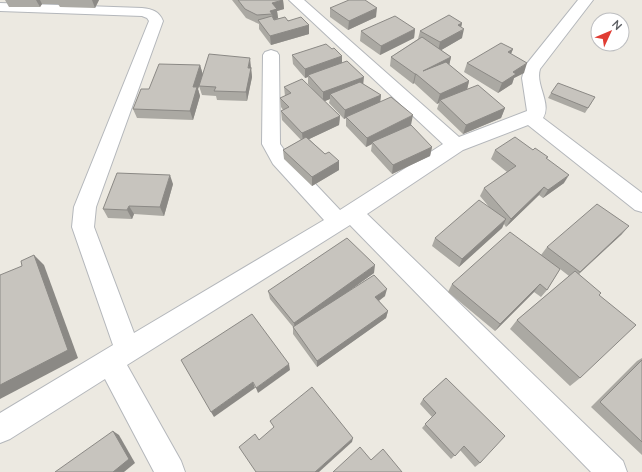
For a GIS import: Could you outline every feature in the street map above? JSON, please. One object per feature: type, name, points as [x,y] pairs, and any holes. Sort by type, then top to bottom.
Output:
[{"type":"street","points":[[296,0],[456,145]]},
{"type":"street","points":[[0,428],[345,217],[456,145],[536,114],[537,108],[531,87],[531,72],[537,60],[586,0]]},
{"type":"street","points":[[0,7],[142,12],[150,13],[155,17],[156,22],[85,207],[83,227],[119,356],[170,472]]},
{"type":"street","points":[[271,56],[271,144],[280,159],[345,217],[612,472]]},
{"type":"street","points":[[530,117],[642,204]]},
{"type":"building","points":[[238,0],[283,0],[272,3],[277,9],[270,11],[272,14],[257,15],[245,9]]},
{"type":"building","points":[[349,0],[365,0],[377,8],[349,21],[330,8]]},
{"type":"building","points":[[449,15],[462,23],[458,25],[464,29],[440,42],[420,31]]},
{"type":"building","points":[[272,16],[274,20],[285,17],[288,21],[301,17],[309,25],[270,36],[258,20]]},
{"type":"building","points":[[395,16],[415,29],[381,46],[361,31]]},
{"type":"building","points":[[422,37],[451,57],[423,71],[446,62],[469,81],[440,94],[416,74],[391,57]]},
{"type":"building","points":[[501,43],[513,49],[508,52],[527,63],[513,72],[516,74],[502,83],[467,63]]},
{"type":"building","points":[[326,44],[332,49],[334,48],[342,56],[305,69],[292,55]]},
{"type":"building","points":[[209,54],[250,58],[248,68],[251,68],[246,92],[214,91],[216,87],[199,86]]},
{"type":"building","points":[[347,61],[364,77],[323,92],[308,75]]},
{"type":"building","points":[[159,64],[200,65],[193,87],[197,87],[190,111],[133,109],[141,89],[149,89]]},
{"type":"building","points":[[302,79],[340,116],[302,133],[281,111],[289,107],[280,98],[291,93],[284,87]]},
{"type":"building","points":[[360,82],[381,95],[345,110],[330,94]]},
{"type":"building","points":[[558,83],[595,97],[588,108],[551,93]]},
{"type":"building","points":[[478,85],[505,108],[466,125],[440,100]]},
{"type":"building","points":[[391,97],[413,115],[367,138],[346,117]]},
{"type":"building","points":[[411,125],[432,147],[393,165],[372,142]]},
{"type":"building","points":[[306,137],[325,154],[329,152],[339,161],[312,177],[283,150]]},
{"type":"building","points":[[515,137],[533,150],[535,148],[548,157],[546,158],[569,175],[548,190],[544,187],[511,219],[484,188],[516,166],[495,150]]},
{"type":"building","points":[[117,173],[170,175],[160,207],[129,206],[127,210],[103,209]]},
{"type":"building","points":[[479,200],[506,219],[462,259],[435,238]]},
{"type":"building","points":[[597,204],[629,226],[580,272],[547,247]]},
{"type":"building","points":[[510,232],[560,269],[547,290],[540,284],[500,324],[452,284]]},
{"type":"building","points":[[347,238],[375,265],[294,323],[268,291]]},
{"type":"building","points":[[34,255],[68,350],[0,385],[0,275],[22,266],[21,261]]},
{"type":"building","points":[[575,271],[601,293],[599,295],[636,325],[580,378],[517,320]]},
{"type":"building","points":[[374,275],[387,289],[375,297],[388,311],[317,361],[293,327]]},
{"type":"building","points":[[252,314],[289,364],[256,388],[253,382],[211,412],[181,360]]},
{"type":"building","points":[[642,360],[642,442],[600,402]]},
{"type":"building","points":[[446,378],[505,436],[480,463],[464,446],[455,456],[425,424],[436,413],[423,399]]},
{"type":"building","points":[[312,387],[353,438],[315,472],[256,472],[239,447],[255,434],[259,440],[274,427],[270,421]]},
{"type":"building","points":[[113,431],[129,459],[113,472],[55,472]]},
{"type":"building","points":[[360,447],[371,460],[383,449],[402,472],[333,472]]}]
